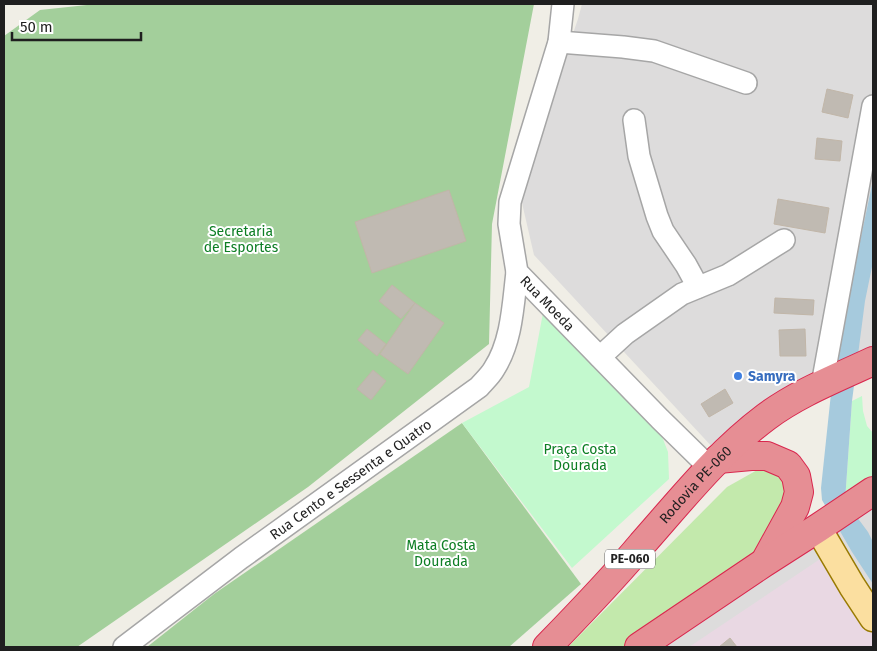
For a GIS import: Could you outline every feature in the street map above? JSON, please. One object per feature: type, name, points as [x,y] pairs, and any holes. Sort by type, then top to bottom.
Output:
[{"type":"highway","name":"Rodovia PE-060","points":[[547,647],[608,584],[713,463],[766,417],[826,383],[866,365]]},
{"type":"highway","points":[[713,463],[751,456],[767,456],[788,465],[796,476],[799,492],[795,507],[766,562]]},
{"type":"highway","points":[[640,647],[766,562],[867,499]]},
{"type":"main road","points":[[824,525],[852,586],[873,618]]},
{"type":"street","name":"Rua Moeda","points":[[563,4],[559,42],[510,202],[509,224],[517,272],[600,358],[713,463]]},
{"type":"street","points":[[559,42],[624,46],[654,51],[746,83]]},
{"type":"street","points":[[826,383],[873,106]]},
{"type":"street","points":[[634,120],[639,156],[657,216],[663,231],[698,287]]},
{"type":"street","points":[[600,358],[632,330],[682,294],[728,274],[784,240]]},
{"type":"street","name":"Rua Cento e Sessenta e Quatro","points":[[124,647],[241,558],[479,387],[494,370],[505,347],[511,322],[517,272]]},
{"type":"shaded area","points":[[582,4],[873,4],[873,372],[715,450],[534,255],[519,190]]},
{"type":"shaded area","points":[[873,488],[873,647],[642,647]]},
{"type":"shaded area","points":[[835,549],[873,609],[873,647],[689,647]]},
{"type":"green space","name":"Secretaria de Esportes","points":[[96,4],[534,4],[492,224],[489,344],[308,487],[77,647],[4,647],[4,36],[40,10]]},
{"type":"green space","name":"Praça Costa Dourada","points":[[543,313],[661,434],[668,452],[669,479],[572,568],[462,423],[529,387]]},
{"type":"green space","points":[[862,396],[867,426],[873,433],[873,483],[845,501],[852,401]]},
{"type":"green space","name":"Mata Costa Dourada","points":[[462,423],[581,584],[509,647],[147,647],[214,594]]},
{"type":"green space","points":[[759,469],[784,473],[791,490],[767,544],[626,647],[568,647],[727,487]]},
{"type":"water","points":[[873,180],[873,262],[865,301],[852,401],[845,501],[868,532],[873,542],[873,584],[822,500],[821,488],[834,365]]},
{"type":"building","points":[[827,89],[853,95],[848,118],[822,112]]},
{"type":"building","points":[[817,138],[842,141],[840,161],[815,159]]},
{"type":"building","points":[[449,190],[466,241],[372,273],[355,222]]},
{"type":"building","points":[[778,199],[829,208],[825,233],[774,224]]},
{"type":"building","points":[[392,285],[415,303],[401,319],[379,301]]},
{"type":"building","points":[[775,298],[814,300],[813,315],[774,313]]},
{"type":"building","points":[[415,303],[444,323],[408,374],[380,354]]},
{"type":"building","points":[[367,329],[386,344],[377,356],[358,340]]},
{"type":"building","points":[[805,329],[806,356],[780,356],[779,330]]},
{"type":"building","points":[[373,370],[386,381],[371,400],[357,389]]},
{"type":"building","points":[[725,389],[733,403],[709,417],[701,404]]},
{"type":"building","points":[[730,638],[737,647],[719,647]]},
{"type":"place","name":"Samyra","points":[[738,376]]}]
